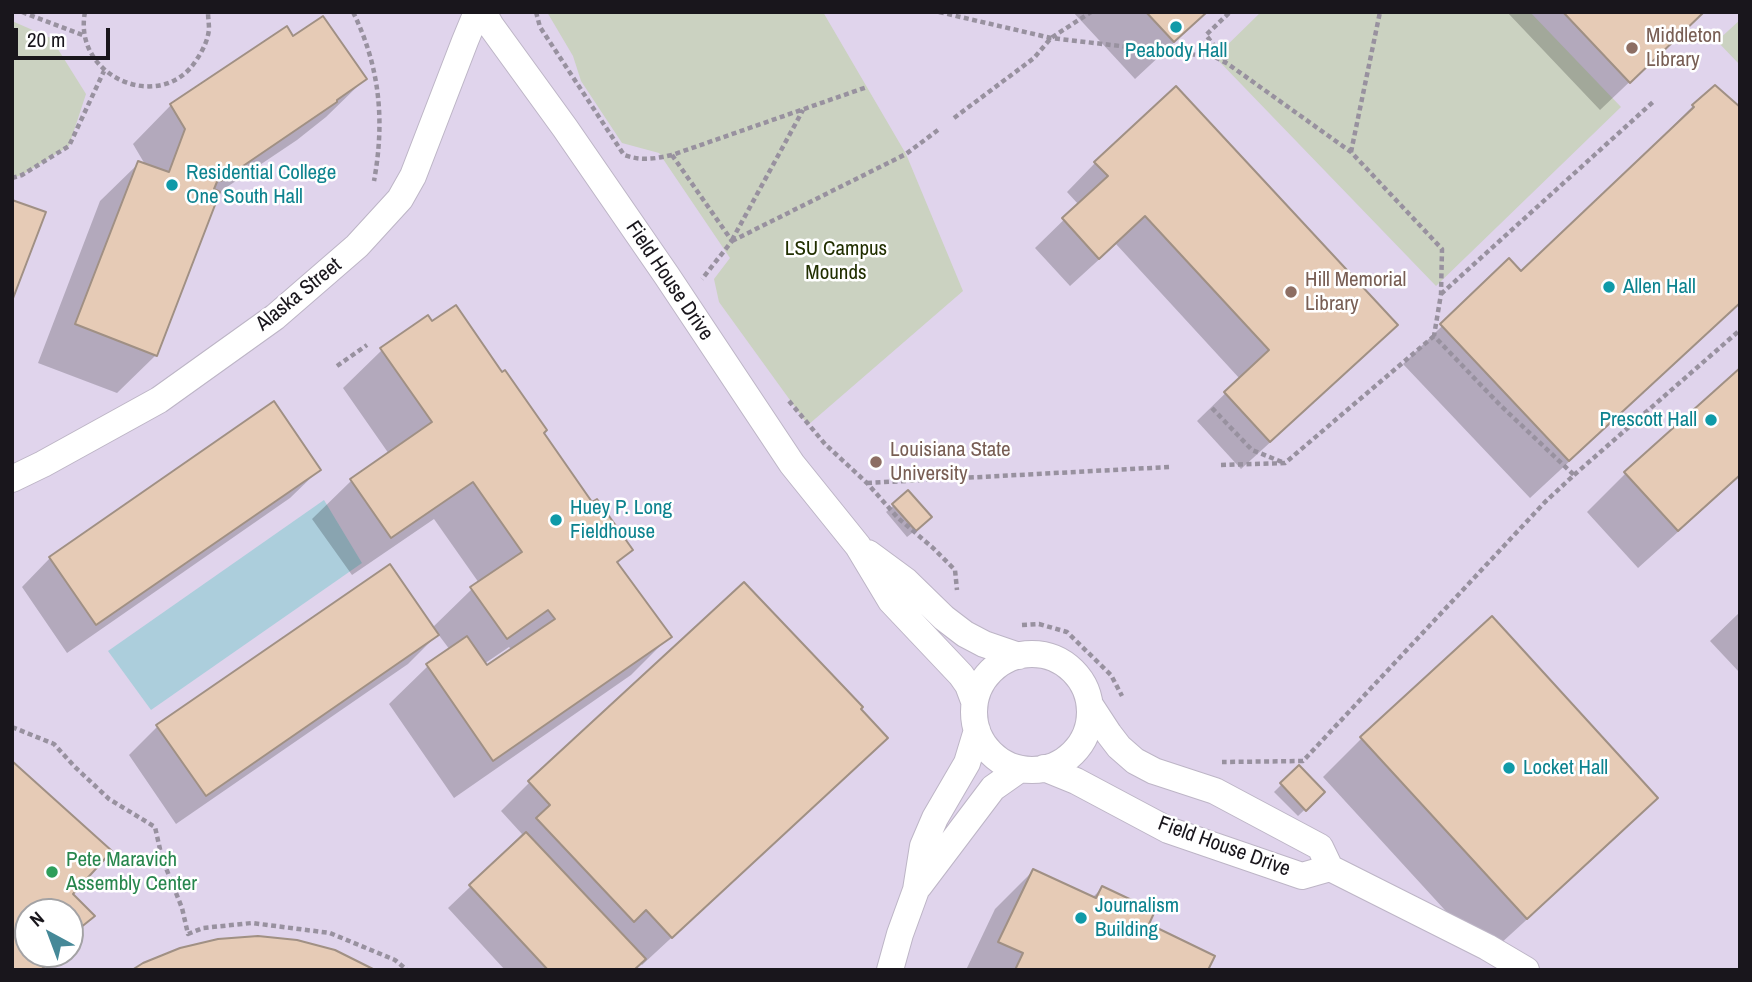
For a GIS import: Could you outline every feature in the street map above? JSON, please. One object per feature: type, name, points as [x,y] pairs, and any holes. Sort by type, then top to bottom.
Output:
[{"type":"street","name":"Alaska Street","points":[[12,478],[43,464],[159,400],[275,317],[357,246],[400,199],[413,176],[477,12]]},
{"type":"street","name":"Field House Drive","points":[[483,12],[667,276],[792,464],[858,546],[891,601],[961,675],[974,701]]},
{"type":"street","name":"Field House Drive","points":[[858,546],[906,580],[944,618],[965,634],[1019,656]]},
{"type":"street","points":[[1038,654],[1065,664],[1075,673],[1086,690],[1090,705],[1087,730],[1076,749],[1067,759],[1055,766],[1032,769],[1010,766],[991,754],[981,741],[975,726],[974,701],[979,687],[996,666],[1019,656],[1038,654]]},
{"type":"street","name":"Field House Drive","points":[[1090,705],[1119,747],[1135,761],[1154,771],[1215,791],[1320,848],[1330,868],[1487,947],[1526,970]]},
{"type":"street","points":[[890,970],[916,891],[923,846],[935,818],[967,763],[977,730]]},
{"type":"street","name":"Field House Drive","points":[[1032,769],[1076,781],[1168,830],[1302,876],[1330,868]]},
{"type":"street","points":[[916,891],[993,788],[1032,769]]},
{"type":"path","points":[[22,12],[85,36]]},
{"type":"path","points":[[85,12],[85,36],[92,55],[104,71],[121,82],[140,86],[159,86],[178,78],[193,66],[204,49],[209,30],[208,12]]},
{"type":"path","points":[[353,12],[373,66],[379,100],[380,139],[373,187]]},
{"type":"path","points":[[536,12],[540,27],[624,155],[638,160],[672,155],[867,87]]},
{"type":"path","points":[[939,12],[1051,38],[1215,57],[1351,152],[1442,249],[1441,295],[1434,335],[1285,463],[1221,464]]},
{"type":"path","points":[[954,118],[1034,58],[1051,38],[1091,12]]},
{"type":"path","points":[[1228,64],[1206,35],[1230,12]]},
{"type":"path","points":[[1351,152],[1380,12]]},
{"type":"path","points":[[12,178],[22,175],[69,146],[104,71]]},
{"type":"path","points":[[1441,295],[1653,102]]},
{"type":"path","points":[[700,282],[732,241],[803,109]]},
{"type":"path","points":[[732,241],[906,154],[939,130]]},
{"type":"path","points":[[672,155],[732,241]]},
{"type":"path","points":[[1211,762],[1303,761],[1545,502],[1740,330]]},
{"type":"path","points":[[1434,335],[1500,405],[1574,475]]},
{"type":"path","points":[[338,366],[367,345]]},
{"type":"path","points":[[785,397],[825,444],[867,483],[898,518],[955,570],[958,595]]},
{"type":"path","points":[[1212,408],[1252,450],[1285,463]]},
{"type":"path","points":[[867,483],[1169,467]]},
{"type":"path","points":[[1017,625],[1039,624],[1067,632],[1111,676],[1128,706]]},
{"type":"path","points":[[12,727],[54,744],[109,799],[155,827],[162,858],[182,908],[188,934],[203,928],[252,923],[330,933],[395,960],[407,970]]},
{"type":"shaded area","name":"Louisiana State University","points":[[12,12],[1740,12],[1740,970],[12,970]]},
{"type":"green space","name":"LSU Campus Mounds","points":[[547,12],[823,12],[906,154],[963,291],[808,425],[719,302],[714,279],[730,258],[659,153],[622,143],[581,81],[573,56]]},
{"type":"green space","points":[[1261,12],[1530,12],[1621,107],[1436,286],[1215,57]]},
{"type":"green space","points":[[1740,20],[1740,65],[1717,41]]},
{"type":"green space","points":[[12,21],[51,38],[86,94],[69,146],[22,175],[12,178]]},
{"type":"water","points":[[324,500],[362,563],[151,710],[108,651]]},
{"type":"building","name":"Peabody Hall","points":[[1146,12],[1207,12],[1174,42]]},
{"type":"building","name":"Middleton Library","points":[[1563,12],[1704,12],[1630,83]]},
{"type":"building","name":"Residential College One South Hall","points":[[323,16],[367,79],[221,181],[219,177],[214,189],[220,192],[157,356],[75,324],[138,161],[169,172],[185,129],[170,104],[287,26],[293,36]]},
{"type":"building","name":"Allen Hall","points":[[1715,85],[1740,107],[1740,303],[1569,461],[1440,324],[1509,258],[1521,271]]},
{"type":"building","name":"Hill Memorial Library","points":[[1176,86],[1398,325],[1270,442],[1224,392],[1269,350],[1145,216],[1099,259],[1062,218],[1108,176],[1094,162]]},
{"type":"building","points":[[12,200],[46,212],[12,301]]},
{"type":"building","name":"Huey P. Long Fieldhouse","points":[[456,305],[502,372],[505,370],[547,430],[544,433],[592,502],[597,499],[633,550],[617,562],[672,637],[493,761],[426,664],[467,636],[487,665],[555,619],[548,610],[507,639],[470,587],[522,552],[473,482],[391,538],[350,479],[432,422],[380,348],[428,315],[432,321]]},
{"type":"building","name":"Prescott Hall","points":[[1740,368],[1740,475],[1678,531],[1624,472]]},
{"type":"building","points":[[274,401],[321,470],[96,625],[49,557]]},
{"type":"building","points":[[908,490],[932,517],[916,531],[892,504]]},
{"type":"building","points":[[390,564],[439,635],[206,796],[156,725]]},
{"type":"building","points":[[744,582],[863,707],[861,709],[888,738],[672,938],[646,910],[634,922],[536,818],[550,805],[528,781]]},
{"type":"building","name":"Locket Hall","points":[[1492,616],[1658,798],[1527,919],[1360,737]]},
{"type":"building","name":"Pete Maravich Assembly Center","points":[[12,761],[112,851],[73,894],[77,898],[14,898],[14,968],[46,970],[12,970]]},
{"type":"building","points":[[1299,765],[1325,792],[1306,811],[1280,783]]},
{"type":"building","points":[[526,832],[646,959],[634,970],[548,970],[469,885]]},
{"type":"building","name":"Journalism Building","points":[[1033,869],[1096,898],[1102,886],[1155,911],[1149,924],[1215,956],[1208,970],[1015,970],[1023,953],[998,942]]},
{"type":"building","name":"Pete Maravich Assembly Center","points":[[84,905],[95,916],[84,925]]},
{"type":"building","name":"Pete Maravich Assembly Center","points":[[258,936],[297,940],[335,950],[375,970],[132,970],[180,948],[218,939]]},
{"type":"place","name":"Peabody Hall","points":[[1176,27]]},
{"type":"place","name":"Middleton Library","points":[[1632,48]]},
{"type":"place","name":"Residential College One South Hall","points":[[172,185]]},
{"type":"place","name":"Allen Hall","points":[[1609,287]]},
{"type":"place","name":"Hill Memorial Library","points":[[1291,292]]},
{"type":"place","name":"Prescott Hall","points":[[1711,420]]},
{"type":"place","name":"Louisiana State University","points":[[876,462]]},
{"type":"place","name":"Huey P. Long Fieldhouse","points":[[556,520]]},
{"type":"place","name":"Locket Hall","points":[[1509,768]]},
{"type":"place","name":"Pete Maravich Assembly Center","points":[[52,872]]},
{"type":"place","name":"Journalism Building","points":[[1081,918]]}]
